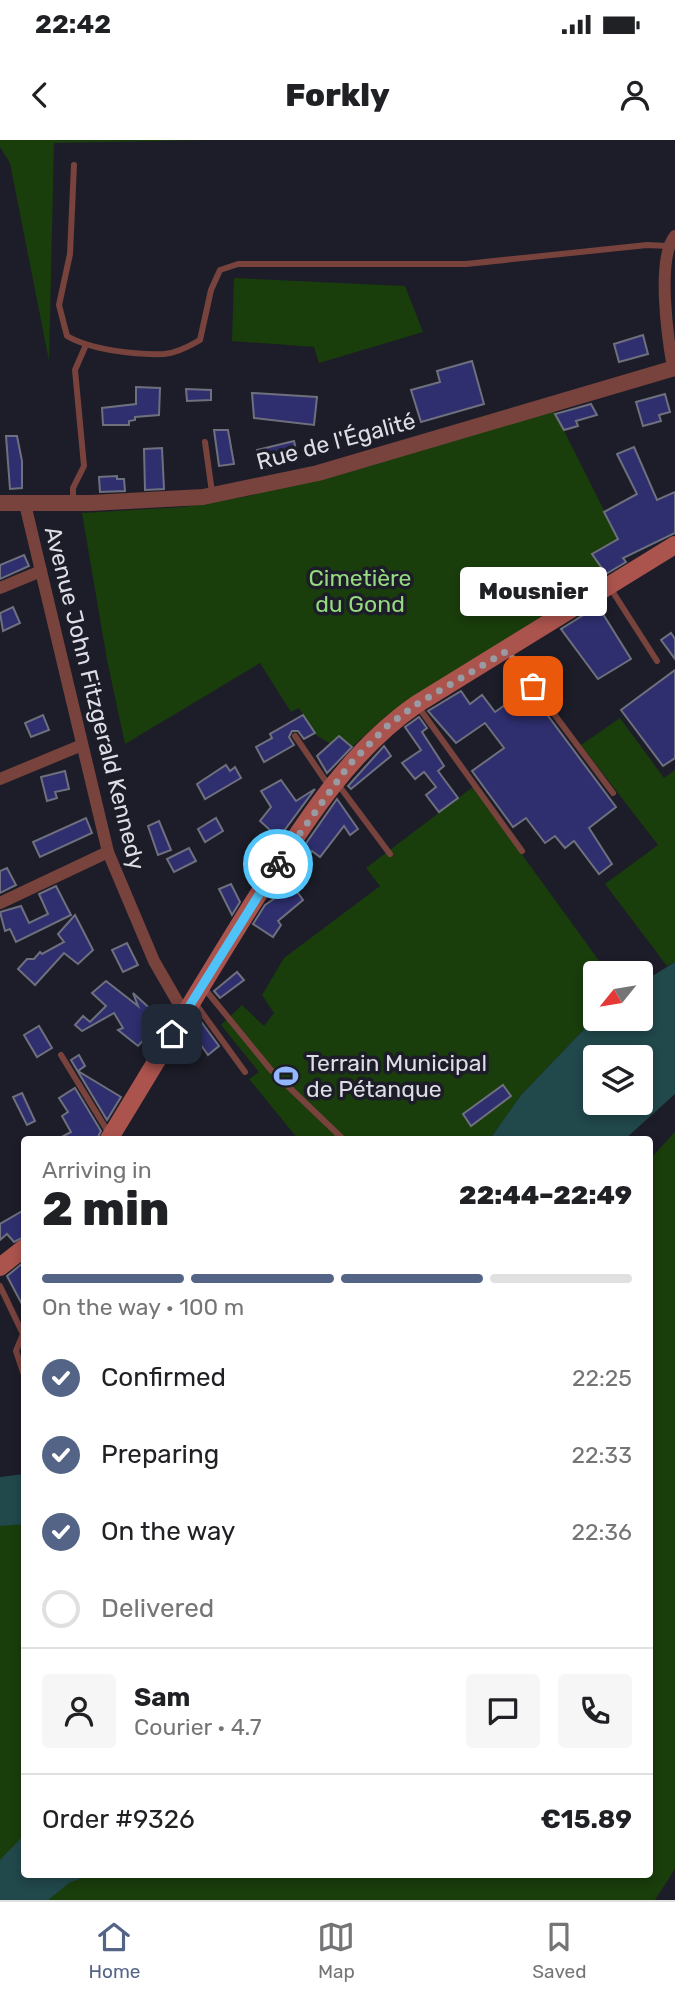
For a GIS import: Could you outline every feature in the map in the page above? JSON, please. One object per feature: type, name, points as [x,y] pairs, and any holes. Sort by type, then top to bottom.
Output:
[{"type":"main road","points":[[111,1136],[192,998],[301,828],[333,785],[386,727],[417,704],[675,545]]},
{"type":"main road","points":[[0,1268],[21,1250]]},
{"type":"street","points":[[672,241],[667,333],[674,372]]},
{"type":"street","name":"Rue de l'Égalité","points":[[0,503],[73,503],[213,495],[318,473],[674,372]]},
{"type":"street","name":"Avenue John Fitzgerald Kennedy","points":[[25,504],[108,852],[154,961],[192,998]]},
{"type":"street","points":[[0,588],[41,571]]},
{"type":"street","points":[[0,779],[82,745]]},
{"type":"street","points":[[0,903],[108,852]]},
{"type":"lane","points":[[74,165],[70,254],[60,305],[67,336],[85,346],[166,354],[187,347],[200,340],[211,290],[219,270],[238,264],[467,264],[672,241]]},
{"type":"lane","points":[[73,503],[73,488],[84,466],[75,370],[85,346]]},
{"type":"lane","points":[[205,442],[213,495]]},
{"type":"lane","points":[[609,586],[657,661]]},
{"type":"lane","points":[[507,651],[613,793]]},
{"type":"lane","points":[[417,704],[522,851]]},
{"type":"lane","points":[[295,736],[390,854]]},
{"type":"lane","points":[[192,998],[245,1072]]},
{"type":"lane","points":[[192,998],[225,1017],[271,1070],[339,1136]]},
{"type":"lane","points":[[61,1055],[109,1136]]},
{"type":"lane","points":[[0,1286],[21,1330]]},
{"type":"lane","points":[[21,1339],[16,1351],[21,1366]]},
{"type":"green space","points":[[0,140],[210,140],[54,143],[49,361],[10,163],[0,147]]},
{"type":"green space","points":[[234,278],[405,286],[423,332],[319,363],[314,347],[232,341]]},
{"type":"green space","name":"Cimetière du Gond","points":[[554,411],[619,540],[592,554],[607,575],[387,715],[352,747],[340,736],[331,744],[316,735],[299,708],[291,712],[260,663],[125,744],[107,660],[82,513],[183,507],[249,496]]},
{"type":"green space","points":[[620,718],[664,778],[675,770],[675,962],[667,966],[605,884],[658,845],[581,745]]},
{"type":"green space","points":[[473,787],[599,961],[583,961],[583,1030],[521,1095],[492,1136],[296,1136],[249,1079],[259,1072],[221,1025],[242,1005],[264,1026],[274,1013],[262,995],[284,958],[380,886],[366,868]]},
{"type":"green space","points":[[675,1132],[675,1869],[655,1900],[0,1900],[0,1518],[21,1513],[21,1878],[653,1878],[653,1156]]},
{"type":"shaded area","points":[[675,962],[675,1094],[653,1114],[653,1045],[583,1045],[583,1115],[652,1115],[628,1136],[492,1136],[521,1095],[583,1030],[653,1031],[653,976]]},
{"type":"shaded area","points":[[21,1474],[21,1524],[0,1526],[0,1477]]},
{"type":"shaded area","points":[[21,1838],[21,1878],[82,1878],[69,1883],[48,1900],[0,1900],[0,1860]]},
{"type":"building","points":[[643,335],[648,354],[619,362],[614,344]]},
{"type":"building","points":[[472,361],[484,404],[421,422],[411,390],[440,382],[437,371]]},
{"type":"building","points":[[136,387],[160,388],[159,415],[135,417],[135,420],[129,421],[129,425],[103,425],[102,408],[136,404]]},
{"type":"building","points":[[186,389],[211,390],[211,400],[187,401]]},
{"type":"building","points":[[252,393],[317,397],[314,425],[254,418]]},
{"type":"building","points":[[665,394],[670,412],[659,415],[661,421],[643,426],[636,402]]},
{"type":"building","points":[[591,404],[597,415],[576,421],[578,426],[564,430],[555,414]]},
{"type":"building","points":[[214,430],[228,430],[234,464],[219,466]]},
{"type":"building","points":[[6,436],[17,436],[22,461],[22,488],[10,489]]},
{"type":"building","points":[[294,441],[298,459],[259,470],[257,450]]},
{"type":"building","points":[[634,447],[657,500],[675,492],[675,533],[623,558],[626,562],[606,574],[592,554],[618,539],[604,512],[637,494],[617,454]]},
{"type":"building","points":[[162,448],[164,489],[145,490],[144,449]]},
{"type":"building","points":[[117,476],[117,479],[124,479],[125,491],[100,492],[99,477]]},
{"type":"building","points":[[24,555],[29,566],[0,579],[0,565]]},
{"type":"building","points":[[598,606],[631,659],[598,679],[561,629]]},
{"type":"building","points":[[13,607],[20,623],[3,631],[0,613]]},
{"type":"building","points":[[671,633],[675,639],[675,659],[661,640]]},
{"type":"building","points":[[675,670],[675,758],[663,766],[621,710]]},
{"type":"building","points":[[528,689],[616,807],[589,828],[612,864],[599,874],[574,841],[565,848],[555,836],[545,843],[526,818],[513,827],[472,771],[504,748],[485,723],[456,743],[428,711],[461,691],[470,704],[482,695],[495,712]]},
{"type":"building","points":[[43,715],[49,730],[31,737],[25,723]]},
{"type":"building","points":[[303,715],[315,733],[304,739],[298,731],[292,731],[289,737],[294,745],[264,762],[256,747],[272,738],[270,734]]},
{"type":"building","points":[[419,717],[427,728],[422,732],[444,766],[438,771],[458,798],[439,812],[426,795],[436,787],[424,772],[415,779],[402,763],[421,750],[405,727]]},
{"type":"building","points":[[339,736],[352,747],[327,773],[317,756]]},
{"type":"building","points":[[384,746],[391,756],[351,789],[348,786]]},
{"type":"building","points":[[226,765],[230,771],[235,767],[241,778],[205,799],[197,784]]},
{"type":"building","points":[[65,771],[69,789],[55,792],[57,798],[47,801],[41,777]]},
{"type":"building","points":[[281,780],[296,801],[315,789],[275,843],[266,835],[270,830],[260,821],[271,807],[261,791]]},
{"type":"building","points":[[337,799],[358,829],[350,835],[344,826],[320,857],[312,851],[310,854],[302,849]]},
{"type":"building","points":[[86,818],[92,833],[40,857],[33,842]]},
{"type":"building","points":[[216,818],[223,831],[205,842],[198,829]]},
{"type":"building","points":[[159,821],[171,850],[158,855],[148,826]]},
{"type":"building","points":[[189,848],[196,861],[174,872],[167,859]]},
{"type":"building","points":[[7,868],[16,885],[0,893],[0,871]]},
{"type":"building","points":[[231,884],[240,902],[232,915],[219,889]]},
{"type":"building","points":[[56,886],[71,915],[16,942],[10,929],[5,931],[0,912],[21,906],[29,923],[48,914],[39,894]]},
{"type":"building","points":[[293,886],[303,900],[278,921],[281,925],[273,937],[253,924],[265,905]]},
{"type":"building","points":[[75,915],[93,950],[78,964],[64,953],[35,985],[18,969],[27,959],[34,959],[40,952],[42,954],[64,942],[58,934]]},
{"type":"building","points":[[127,943],[138,965],[123,972],[112,950]]},
{"type":"building","points":[[237,972],[244,980],[220,998],[214,991]]},
{"type":"building","points":[[106,981],[138,1006],[133,993],[156,1014],[144,1028],[150,1033],[138,1046],[118,1030],[123,1028],[114,1013],[82,1031],[75,1025],[83,1016],[90,1022],[106,1006],[92,993]]},
{"type":"building","points":[[197,1016],[219,1046],[208,1055],[189,1028]]},
{"type":"building","points":[[39,1026],[52,1048],[37,1057],[24,1035]]},
{"type":"building","points":[[79,1055],[85,1066],[78,1071],[121,1097],[107,1120],[71,1060]]},
{"type":"building","points":[[503,1085],[511,1096],[471,1126],[463,1114]]},
{"type":"building","points":[[75,1088],[101,1131],[98,1136],[64,1136],[71,1132],[62,1116],[68,1112],[59,1098]]},
{"type":"building","points":[[22,1093],[35,1121],[27,1125],[13,1097]]},
{"type":"building","points":[[21,1212],[21,1238],[14,1242],[7,1234],[0,1240],[0,1224]]},
{"type":"building","points":[[21,1264],[21,1302],[7,1276]]},
{"type":"way so far","points":[[278,864],[301,828],[349,765],[401,715],[507,651],[533,686]]},
{"type":"place","name":"Mousnier","points":[[533,686]]},
{"type":"place","name":"Terrain Municipal de Pétanque","points":[[286,1076]]},
{"type":"route","points":[[172,1034],[278,864]]}]
